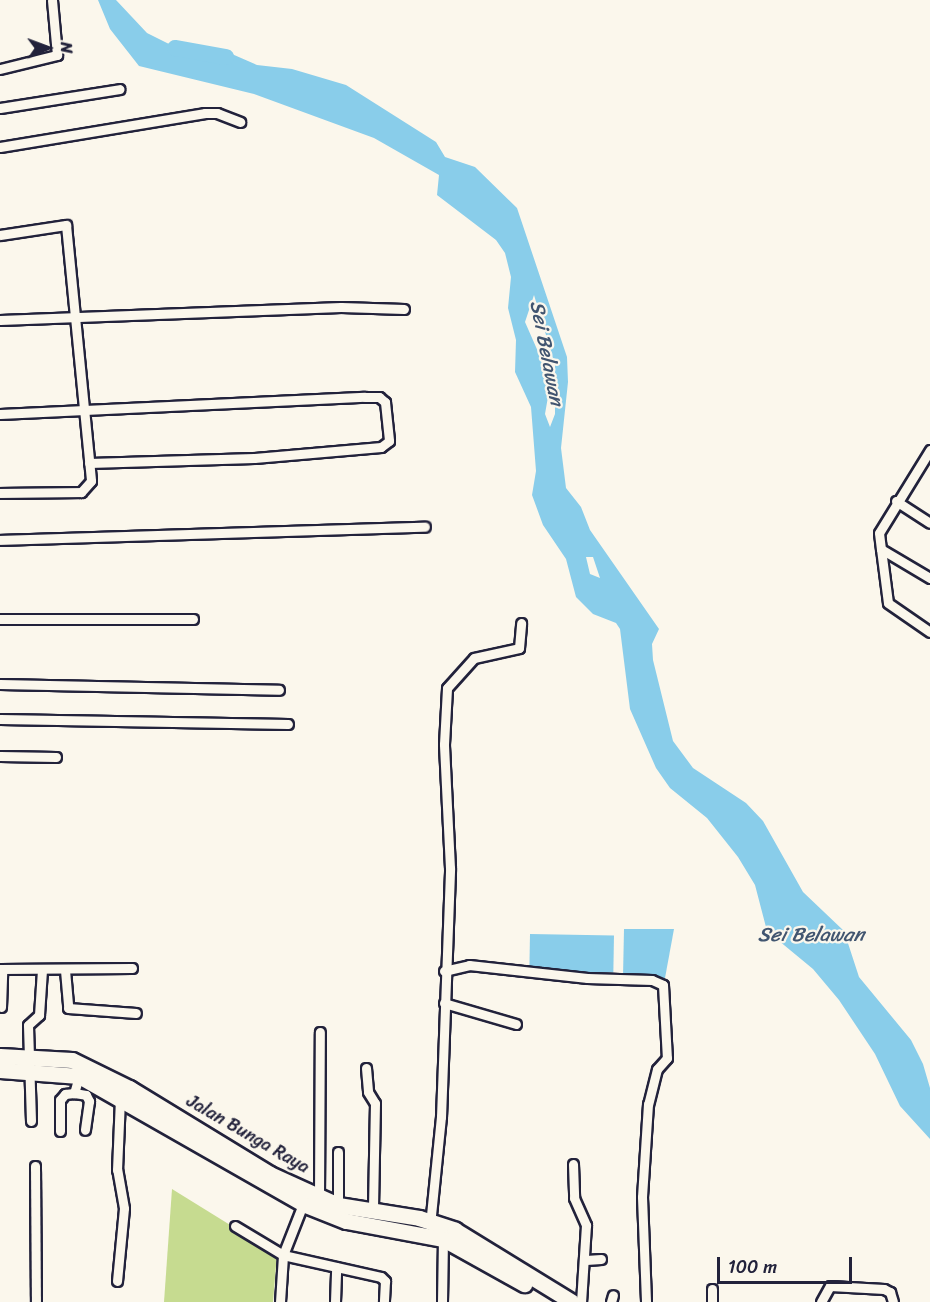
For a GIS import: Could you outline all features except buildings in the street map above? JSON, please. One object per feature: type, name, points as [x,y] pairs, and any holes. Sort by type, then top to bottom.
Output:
[{"type":"main road","name":"Jalan Bunga Raya","points":[[0,1056],[79,1076],[120,1096],[286,1188],[319,1196],[338,1205],[374,1212],[434,1232],[478,1242],[572,1302]]},
{"type":"main road","name":"Jalan Bunga Raya","points":[[0,1070],[30,1063],[72,1060],[129,1088],[286,1188],[303,1204],[346,1221],[434,1232],[555,1302]]},
{"type":"street","points":[[0,69],[57,55],[52,0]]},
{"type":"street","points":[[0,108],[120,89]]},
{"type":"street","points":[[0,147],[205,113],[217,113],[240,122]]},
{"type":"street","points":[[0,235],[66,225],[91,481],[81,492],[0,493]]},
{"type":"street","points":[[0,320],[341,307],[404,309]]},
{"type":"street","points":[[0,414],[84,408],[379,397],[384,402],[389,438],[381,447],[254,458],[89,463]]},
{"type":"street","points":[[930,450],[926,464],[896,501],[880,526],[888,603],[930,632]]},
{"type":"street","points":[[896,501],[930,523]]},
{"type":"street","points":[[0,540],[425,527]]},
{"type":"street","points":[[881,549],[930,578]]},
{"type":"street","points":[[0,619],[193,619]]},
{"type":"street","points":[[442,1302],[434,1232],[441,1117],[444,971],[450,849],[445,789],[447,688],[474,658],[519,648],[521,623]]},
{"type":"street","points":[[0,684],[279,690]]},
{"type":"street","points":[[0,719],[288,724]]},
{"type":"street","points":[[0,756],[56,757]]},
{"type":"street","points":[[444,971],[469,965],[587,978],[652,980],[663,985],[667,1058],[657,1069],[648,1104],[642,1197],[646,1302]]},
{"type":"street","points":[[2,1006],[1,969],[132,968]]},
{"type":"street","points":[[32,1121],[28,1025],[39,1015],[42,970]]},
{"type":"street","points":[[65,970],[68,1008],[135,1013]]},
{"type":"street","points":[[444,1003],[516,1024]]},
{"type":"street","points":[[319,1196],[320,1032]]},
{"type":"street","points":[[366,1068],[368,1092],[375,1103],[374,1212]]},
{"type":"street","points":[[74,1093],[79,1076]]},
{"type":"street","points":[[60,1131],[60,1100],[65,1094],[74,1093],[88,1098],[85,1130]]},
{"type":"street","points":[[117,1281],[124,1208],[117,1170],[120,1096]]},
{"type":"street","points":[[338,1152],[338,1205]]},
{"type":"street","points":[[573,1164],[574,1198],[586,1226],[586,1260],[581,1302]]},
{"type":"street","points":[[35,1166],[36,1302]]},
{"type":"street","points":[[280,1302],[283,1255],[303,1204]]},
{"type":"street","points":[[235,1226],[283,1255],[384,1279],[384,1302]]},
{"type":"street","points":[[586,1260],[601,1259]]},
{"type":"street","points":[[334,1302],[336,1267]]},
{"type":"street","points":[[820,1302],[830,1286],[884,1289],[890,1292],[893,1302]]},
{"type":"street","points":[[712,1289],[712,1302]]},
{"type":"green space","points":[[172,1189],[277,1254],[273,1302],[164,1302]]},
{"type":"water","name":"Sei Belawan","points":[[98,0],[116,0],[147,33],[169,44],[192,46],[201,52],[225,51],[257,65],[292,69],[346,85],[436,142],[445,157],[475,167],[517,208],[567,357],[568,382],[561,448],[566,488],[581,507],[590,530],[659,629],[652,644],[653,660],[673,741],[693,768],[746,803],[763,821],[803,892],[844,931],[859,977],[911,1040],[923,1064],[930,1088],[930,1139],[900,1106],[875,1054],[839,1000],[813,969],[767,931],[755,885],[738,857],[707,818],[670,788],[656,768],[630,709],[620,629],[616,623],[593,614],[576,597],[566,559],[543,525],[532,495],[536,471],[531,407],[515,372],[516,340],[508,308],[511,277],[505,253],[496,240],[437,195],[439,175],[374,138],[254,94],[139,66],[110,29]],"holes":[[[534,295],[555,365],[555,414],[550,427],[545,414],[549,391],[543,363],[525,322]],[[586,557],[593,557],[600,578],[590,574]]]},
{"type":"water","points":[[624,929],[674,929],[665,978],[623,977]]},
{"type":"water","points":[[530,934],[614,935],[613,972],[529,971]]},
{"type":"waterway","name":"Sei Belawan","points":[[175,48],[226,57]]}]
